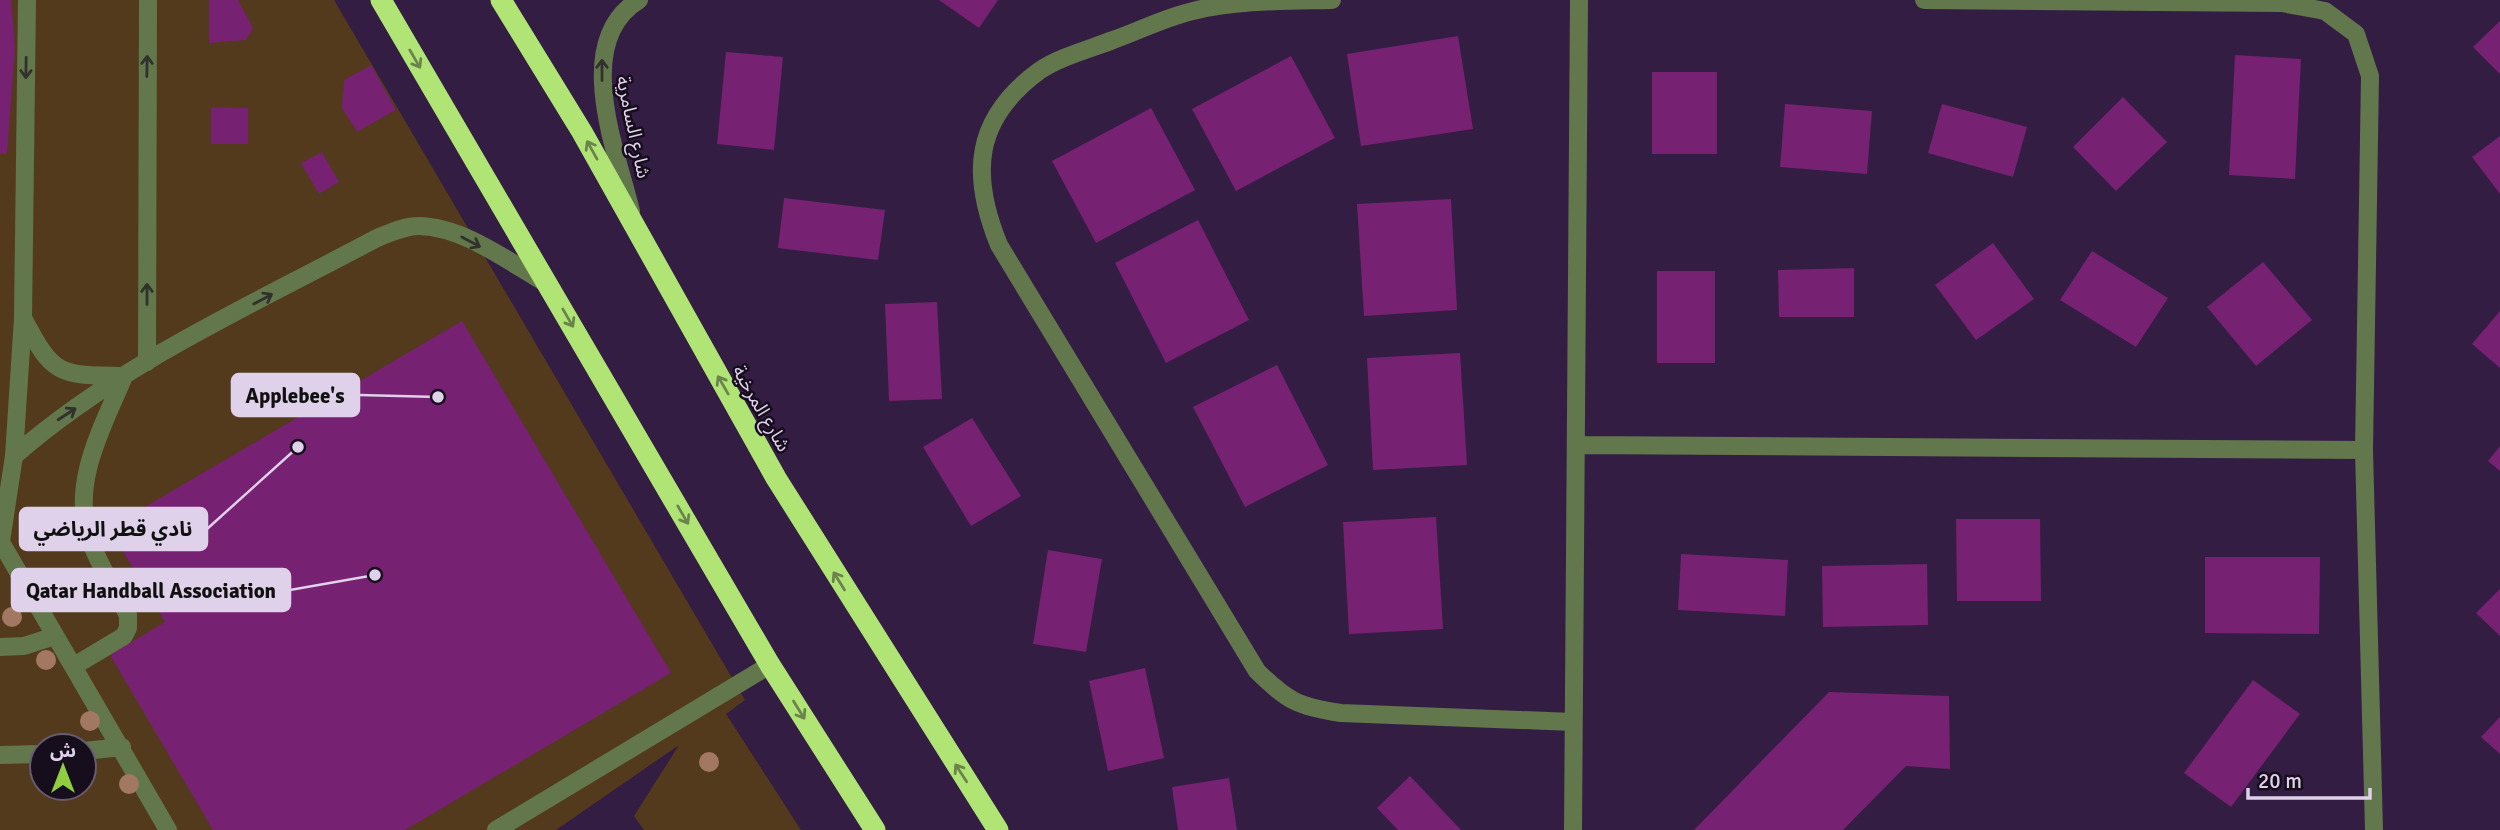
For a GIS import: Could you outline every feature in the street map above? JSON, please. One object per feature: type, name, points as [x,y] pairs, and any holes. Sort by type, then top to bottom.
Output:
[{"type":"highway","points":[[381,0],[771,664],[875,830]]},
{"type":"highway","name":"شارع المرخية","points":[[501,0],[582,132],[776,478],[998,830]]},
{"type":"street","points":[[27,0],[23,318],[14,456],[1,546],[122,747],[168,830]]},
{"type":"street","points":[[147,362],[148,0]]},
{"type":"street","name":"شارع السامرية","points":[[636,232],[606,108],[601,64],[607,38],[614,23],[639,0]]},
{"type":"street","points":[[1332,0],[1273,1],[1194,11],[1041,70],[999,109],[983,148],[981,182],[984,210],[999,245],[1257,671],[1277,691],[1303,707],[1341,713],[1573,722]]},
{"type":"street","points":[[1573,830],[1578,445],[1579,0]]},
{"type":"street","points":[[1924,0],[2282,3],[2325,11],[2356,34],[2370,76],[2364,450],[2374,830]]},
{"type":"street","points":[[14,456],[56,421],[147,362],[376,238],[408,227],[438,228],[463,237],[548,285]]},
{"type":"street","points":[[23,318],[48,361],[64,374],[124,376]]},
{"type":"street","points":[[74,666],[124,636],[128,628],[128,615],[90,539],[83,490],[93,450],[124,376]]},
{"type":"street","points":[[1578,445],[2364,450]]},
{"type":"street","points":[[0,647],[24,646],[55,636]]},
{"type":"street","points":[[496,830],[771,664]]},
{"type":"street","points":[[98,750],[122,747]]},
{"type":"street","points":[[0,755],[28,754]]},
{"type":"shaded area","points":[[0,0],[334,0],[745,700],[726,714],[801,830],[644,830],[634,816],[679,745],[556,830],[0,830]]},
{"type":"building","points":[[0,0],[11,0],[15,47],[7,154],[0,154]]},
{"type":"building","points":[[209,0],[238,0],[253,28],[246,40],[209,43]]},
{"type":"building","points":[[939,0],[998,0],[979,28]]},
{"type":"building","points":[[2500,21],[2500,74],[2473,47]]},
{"type":"building","points":[[1458,36],[1473,129],[1361,146],[1347,54]]},
{"type":"building","points":[[726,52],[783,57],[774,150],[717,144]]},
{"type":"building","points":[[2235,55],[2301,59],[2295,179],[2229,175]]},
{"type":"building","points":[[1291,56],[1335,138],[1236,191],[1192,109]]},
{"type":"building","points":[[371,65],[396,110],[357,132],[342,108],[344,80]]},
{"type":"building","points":[[1652,72],[1717,72],[1717,154],[1652,154]]},
{"type":"building","points":[[2123,97],[2167,142],[2116,191],[2073,147]]},
{"type":"building","points":[[1785,104],[1872,111],[1867,174],[1780,167]]},
{"type":"building","points":[[1942,104],[2027,127],[2013,177],[1928,153]]},
{"type":"building","points":[[211,107],[248,108],[248,144],[211,144]]},
{"type":"building","points":[[1151,108],[1195,190],[1096,243],[1052,161]]},
{"type":"building","points":[[2500,136],[2500,194],[2472,157]]},
{"type":"building","points":[[322,152],[339,182],[319,194],[301,163]]},
{"type":"building","points":[[784,198],[885,210],[878,260],[778,248]]},
{"type":"building","points":[[1451,199],[1457,310],[1364,316],[1357,204]]},
{"type":"building","points":[[1198,220],[1249,320],[1166,363],[1115,263]]},
{"type":"building","points":[[1993,243],[2034,299],[1976,340],[1935,285]]},
{"type":"building","points":[[2092,251],[2168,298],[2136,347],[2060,300]]},
{"type":"building","points":[[2263,262],[2312,320],[2256,366],[2207,307]]},
{"type":"building","points":[[1854,268],[1854,317],[1779,317],[1778,270]]},
{"type":"building","points":[[1657,271],[1715,271],[1715,363],[1657,363]]},
{"type":"building","points":[[937,302],[942,399],[889,401],[885,304]]},
{"type":"building","points":[[2500,311],[2500,368],[2472,344]]},
{"type":"building","points":[[462,321],[671,673],[405,830],[213,830],[110,655],[165,622],[109,528]]},
{"type":"building","points":[[1460,353],[1467,465],[1373,470],[1367,358]]},
{"type":"building","points":[[1277,365],[1328,465],[1245,507],[1193,407]]},
{"type":"building","points":[[972,418],[1021,496],[971,526],[923,447]]},
{"type":"building","points":[[2500,446],[2500,471],[2488,461]]},
{"type":"building","points":[[1436,517],[1443,629],[1349,634],[1343,522]]},
{"type":"building","points":[[1956,519],[2040,519],[2041,601],[1957,601]]},
{"type":"building","points":[[1048,550],[1102,559],[1086,652],[1033,644]]},
{"type":"building","points":[[1681,554],[1788,560],[1785,616],[1678,610]]},
{"type":"building","points":[[2205,557],[2320,557],[2319,634],[2205,633]]},
{"type":"building","points":[[1927,564],[1928,625],[1823,627],[1822,566]]},
{"type":"building","points":[[2500,589],[2500,636],[2476,613]]},
{"type":"building","points":[[1145,668],[1164,758],[1108,771],[1089,681]]},
{"type":"building","points":[[2253,680],[2300,714],[2231,807],[2184,773]]},
{"type":"building","points":[[1829,692],[1949,696],[1950,769],[1906,766],[1843,830],[1694,830]]},
{"type":"building","points":[[2500,717],[2500,754],[2481,737]]},
{"type":"building","points":[[1410,776],[1461,830],[1398,830],[1377,808]]},
{"type":"building","points":[[1229,778],[1237,830],[1178,830],[1172,787]]},
{"type":"place","name":"Applebee's","points":[[438,397]]},
{"type":"place","name":"نادي قطر الرياضي","points":[[298,447]]},
{"type":"place","name":"Qatar Handball Association","points":[[375,575]]}]
